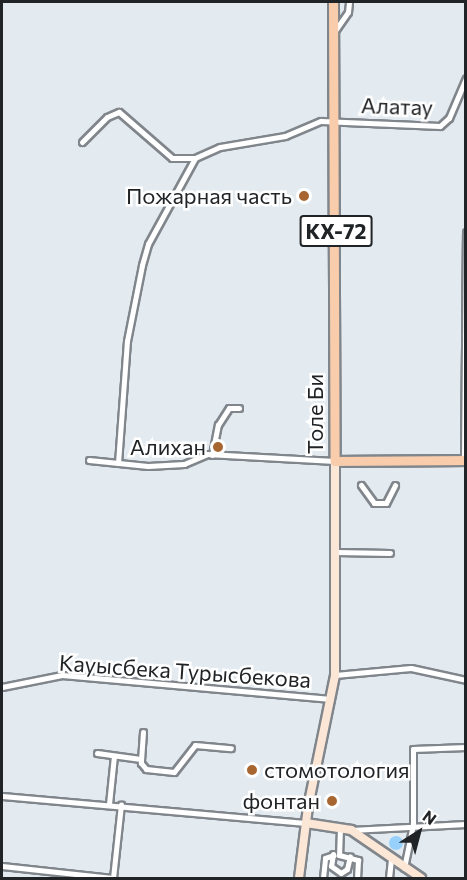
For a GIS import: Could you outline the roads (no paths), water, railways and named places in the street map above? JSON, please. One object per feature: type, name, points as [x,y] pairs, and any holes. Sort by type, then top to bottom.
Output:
[{"type":"main road","name":"Толе Би","points":[[333,2],[336,120],[335,461]]},
{"type":"main road","points":[[335,461],[465,460]]},
{"type":"street","points":[[333,33],[348,12],[349,2]]},
{"type":"street","name":"Алатау","points":[[336,120],[440,126],[449,118],[465,78]]},
{"type":"street","points":[[457,102],[465,97]]},
{"type":"street","points":[[82,142],[107,117],[119,112],[172,158],[195,158],[220,147],[285,136],[321,121],[336,120]]},
{"type":"street","points":[[118,463],[127,340],[142,266],[148,244],[195,158]]},
{"type":"street","points":[[465,232],[465,460]]},
{"type":"street","points":[[212,455],[218,425],[229,408],[239,408]]},
{"type":"street","points":[[89,460],[184,464],[212,455],[335,461]]},
{"type":"street","name":"Толе Би","points":[[299,879],[306,826],[335,675],[335,461]]},
{"type":"street","points":[[361,485],[374,503],[386,503],[395,485]]},
{"type":"street","points":[[336,552],[390,553]]},
{"type":"street","points":[[335,675],[411,668],[465,680]]},
{"type":"street","name":"Кауысбека Турысбекова","points":[[2,687],[62,675],[331,699]]},
{"type":"street","points":[[143,732],[141,759],[146,769],[174,771],[195,745],[231,748]]},
{"type":"street","points":[[404,868],[413,824],[413,749],[465,747]]},
{"type":"street","points":[[97,753],[141,759]]},
{"type":"street","points":[[109,804],[114,756]]},
{"type":"street","points":[[2,796],[121,804],[351,830],[413,824],[465,824]]},
{"type":"street","points":[[2,866],[112,879],[121,804]]},
{"type":"street","points":[[340,828],[336,855],[331,866],[337,873],[348,869],[350,856]]},
{"type":"street","points":[[351,830],[421,879]]},
{"type":"street","points":[[323,879],[325,858],[336,855],[350,856],[359,861],[357,879]]},
{"type":"street","points":[[389,879],[391,860]]},
{"type":"place","name":"Пожарная часть","points":[[304,196]]},
{"type":"place","name":"Алихан","points":[[218,447]]},
{"type":"place","name":"стомотология","points":[[252,770]]},
{"type":"place","name":"фонтан","points":[[332,801]]}]
